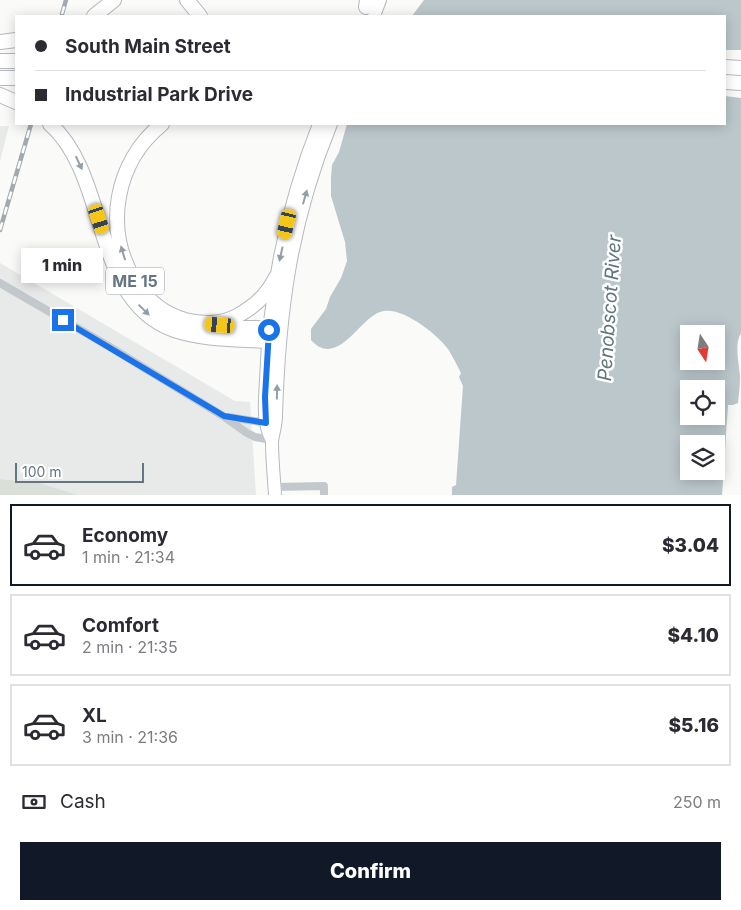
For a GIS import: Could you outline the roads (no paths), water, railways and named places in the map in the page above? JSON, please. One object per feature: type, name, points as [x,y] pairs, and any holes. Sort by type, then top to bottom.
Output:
[{"type":"highway","points":[[95,15],[114,0]]},
{"type":"highway","points":[[187,0],[199,15]]},
{"type":"highway","points":[[0,42],[15,40]]},
{"type":"highway","points":[[726,59],[741,59]]},
{"type":"highway","points":[[0,61],[15,61]]},
{"type":"highway","points":[[726,67],[741,68]]},
{"type":"highway","points":[[0,78],[15,78]]},
{"type":"highway","points":[[0,95],[15,102]]},
{"type":"highway","points":[[51,125],[68,144],[78,160],[116,268],[127,290],[141,308],[159,323],[180,332],[202,336],[274,336]]},
{"type":"highway","name":"ME 15","points":[[161,125],[135,153],[122,181],[117,212],[117,227],[121,249],[133,278],[151,301],[164,311],[179,318],[205,324],[222,322],[246,311],[266,294],[276,277]]},
{"type":"highway","points":[[205,324],[274,336]]},
{"type":"main road","points":[[367,8],[380,0]]},
{"type":"main road","name":"ME 15","points":[[276,277],[294,198],[319,125]]},
{"type":"main road","points":[[275,491],[272,440],[268,432],[271,424],[265,397],[274,336],[296,232],[310,180],[331,125]]},
{"type":"main road","points":[[274,336],[276,277]]},
{"type":"street","points":[[0,283],[224,416],[242,430],[255,437],[272,440]]},
{"type":"street","points":[[224,416],[271,424]]},
{"type":"street","points":[[275,491],[324,486],[324,495]]},
{"type":"water","name":"Penobscot River","points":[[424,0],[741,0],[741,333],[737,348],[740,376],[738,403],[728,405],[725,450],[725,435],[680,435],[680,480],[723,480],[722,495],[452,495],[452,487],[456,485],[463,386],[459,377],[461,373],[443,343],[427,329],[407,316],[398,312],[388,311],[372,316],[339,346],[330,349],[321,347],[311,340],[311,329],[326,309],[347,261],[345,242],[331,196],[332,165],[339,152],[347,125],[726,125],[726,15],[413,15]]},
{"type":"railway","points":[[62,14],[66,0]]},
{"type":"railway","points":[[0,230],[31,125]]}]
